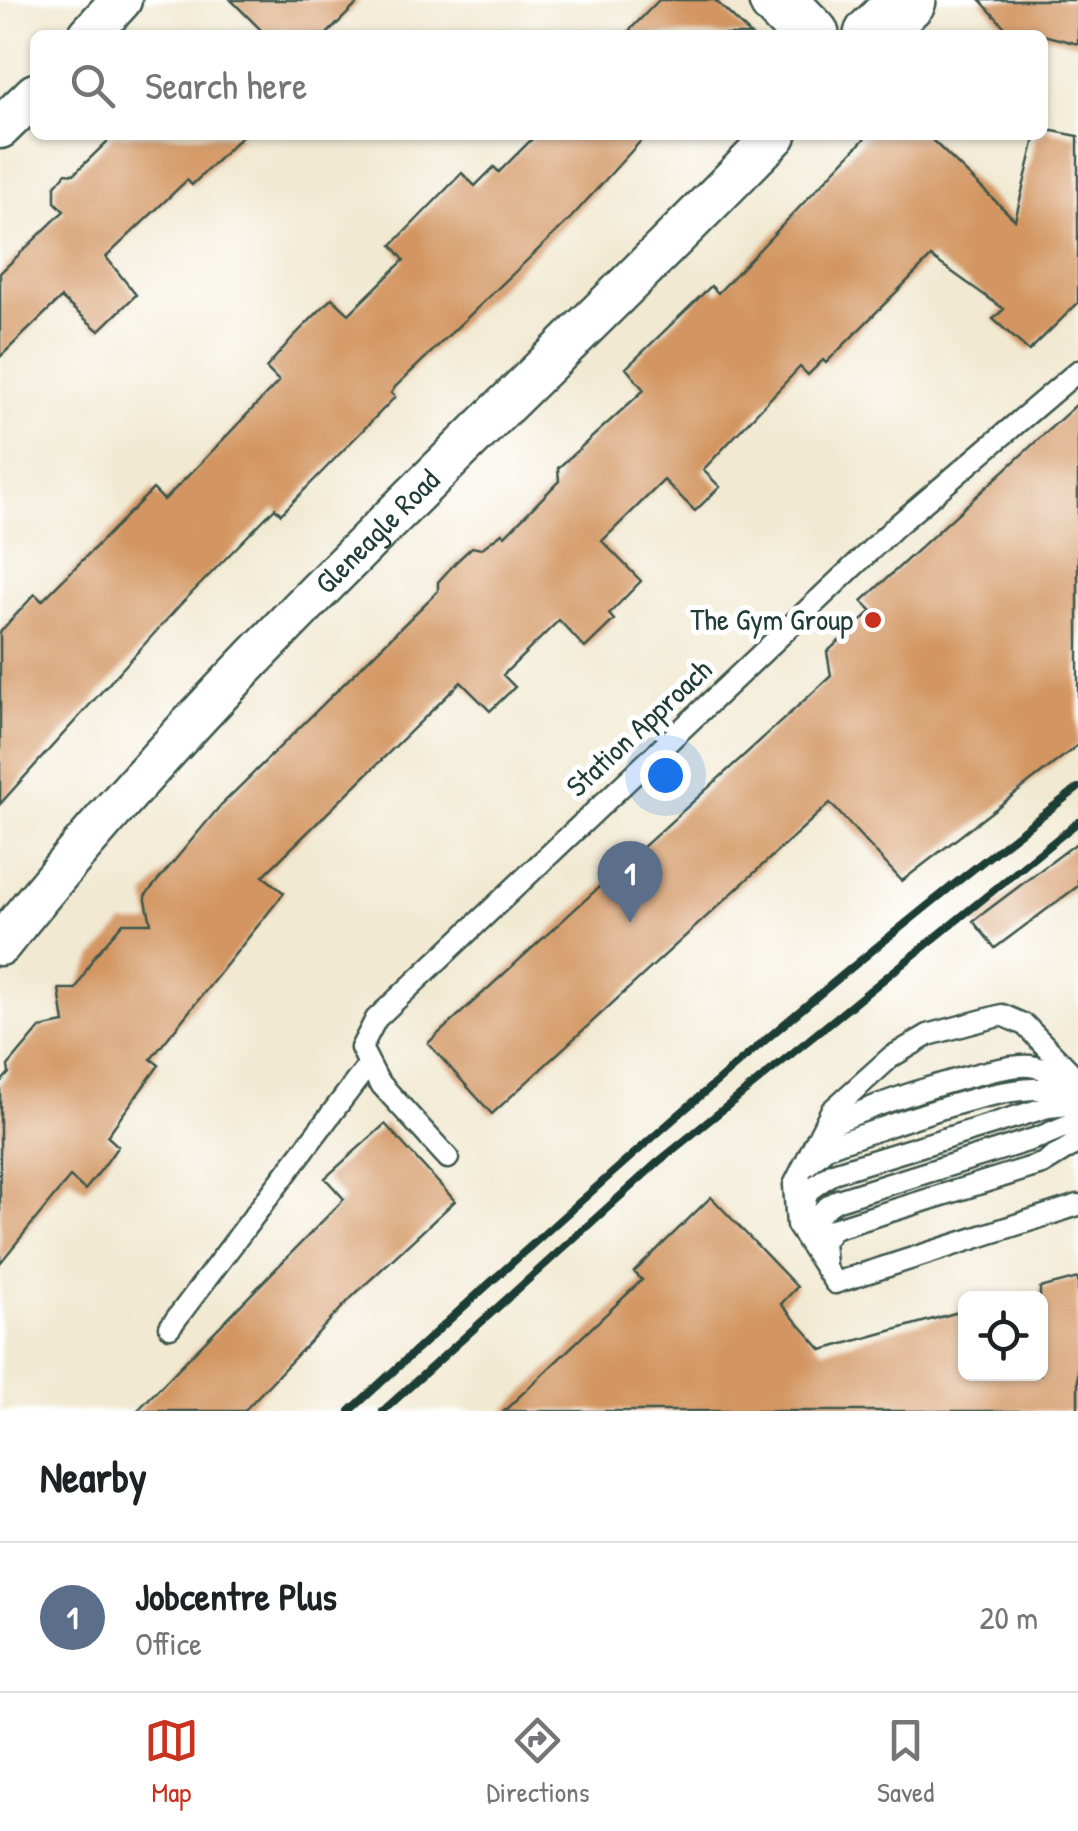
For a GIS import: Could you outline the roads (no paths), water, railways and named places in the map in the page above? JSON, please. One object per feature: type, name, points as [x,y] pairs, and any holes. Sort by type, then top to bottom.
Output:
[{"type":"highway","points":[[777,0],[806,30]]},
{"type":"highway","points":[[877,30],[908,0]]},
{"type":"street","points":[[94,30],[121,0]]},
{"type":"street","name":"Gleneagle Road","points":[[0,945],[178,738],[386,522],[771,140]]},
{"type":"lane","name":"Station Approach","points":[[369,1064],[361,1048],[376,1019],[895,527],[1078,371]]},
{"type":"lane","points":[[831,1277],[793,1213],[794,1185],[812,1144],[844,1098],[909,1044],[990,1015],[1014,1018],[1078,1080]]},
{"type":"lane","points":[[170,1327],[369,1064],[378,1081],[448,1158]]},
{"type":"lane","points":[[812,1144],[836,1120],[1012,1066],[1045,1070],[1078,1094]]},
{"type":"lane","points":[[794,1185],[814,1157],[844,1141],[1019,1088],[1054,1088],[1078,1094]]},
{"type":"lane","points":[[810,1245],[802,1206],[819,1180],[1048,1107],[1078,1104]]},
{"type":"lane","points":[[810,1245],[818,1215],[838,1200],[1027,1142],[1078,1121]]},
{"type":"lane","points":[[831,1277],[822,1257],[823,1242],[833,1229],[1042,1164],[1078,1142]]},
{"type":"lane","points":[[831,1277],[1078,1205]]},
{"type":"railway","points":[[350,1411],[706,1090],[890,936],[1078,788]]},
{"type":"railway","points":[[383,1411],[658,1162],[1078,822]]},
{"type":"place","name":"The Gym Group","points":[[873,620]]},
{"type":"place","name":"Jobcentre Plus","points":[[630,923]]}]
